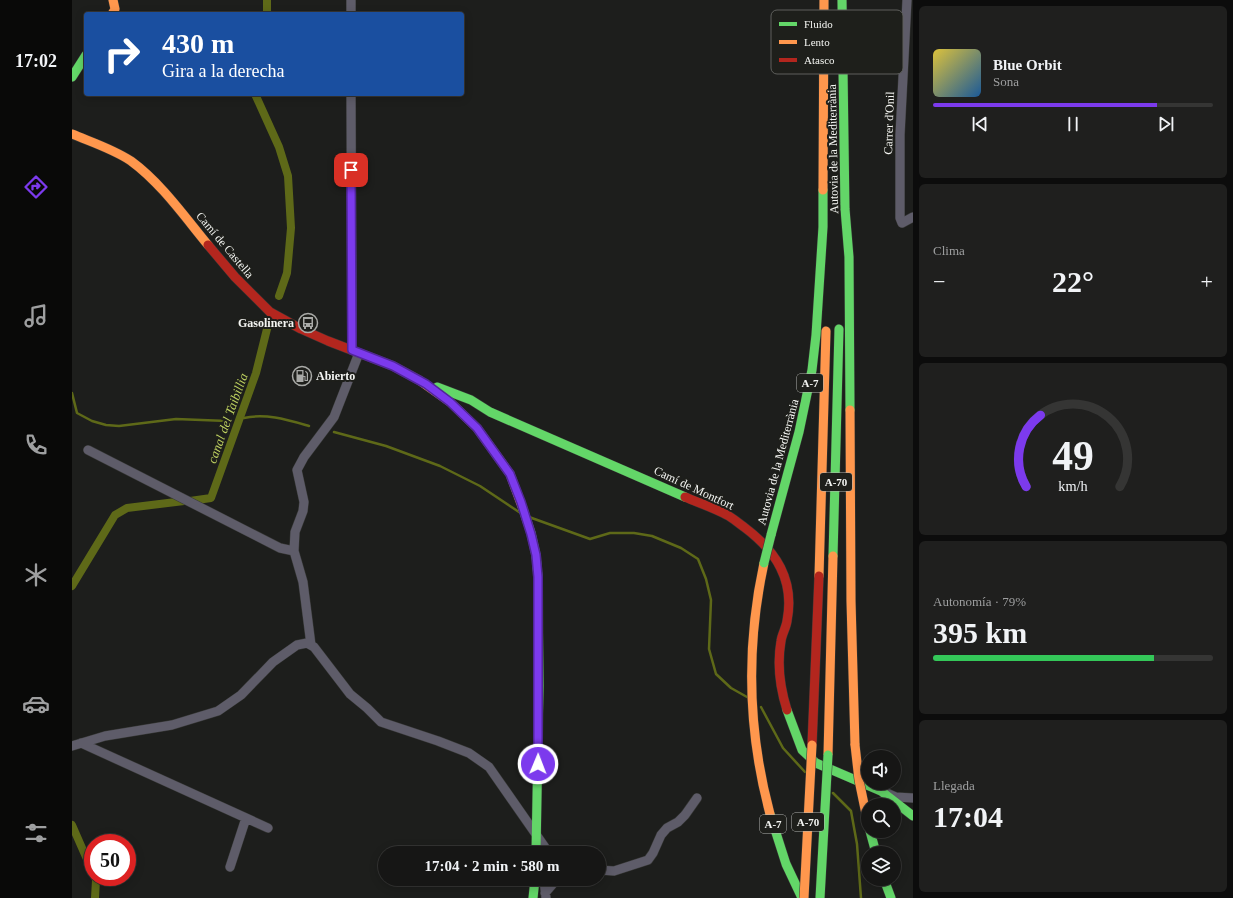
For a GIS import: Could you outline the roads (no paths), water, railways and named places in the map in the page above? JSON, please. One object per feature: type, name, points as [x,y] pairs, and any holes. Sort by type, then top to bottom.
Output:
[{"type":"main road","points":[[112,0],[115,10],[114,12]]},
{"type":"main road","name":"Autovia de la Mediterrània","points":[[824,0],[824,10]]},
{"type":"main road","name":"Autovia de la Mediterrània","points":[[842,0],[842,10]]},
{"type":"main road","points":[[72,77],[84,58]]},
{"type":"main road","name":"Autovia de la Mediterrània","points":[[803,898],[791,877],[776,835],[760,772],[752,706],[752,663],[756,604],[764,564],[800,431],[809,391],[816,331],[819,260],[823,227],[824,74]]},
{"type":"main road","name":"Autovia de la Mediterrània","points":[[843,74],[845,209],[849,257],[851,601],[855,745],[863,798]]},
{"type":"main road","name":"Camí de Castella","points":[[72,134],[101,146],[130,161],[155,182],[235,277],[270,312],[301,329],[393,366],[426,384],[462,413],[482,419],[503,463],[510,474],[512,483]]},
{"type":"main road","points":[[840,291],[845,209]]},
{"type":"main road","name":"A-70","points":[[803,898],[812,745],[822,507],[826,259],[823,227]]},
{"type":"main road","name":"A-70","points":[[820,898],[828,755],[839,322]]},
{"type":"main road","name":"Camí de Castella","points":[[370,358],[380,368],[428,394],[464,425],[486,449],[512,483],[521,502],[536,555],[538,577],[539,686],[536,846]]},
{"type":"main road","name":"Camí de Montfort","points":[[426,384],[471,400],[482,419],[727,515],[760,539],[774,556],[784,574],[789,598],[787,621],[781,641],[779,663],[781,692],[786,710],[802,750],[816,763],[881,791],[912,813]]},
{"type":"main road","points":[[417,387],[431,392],[457,412],[482,419]]},
{"type":"main road","points":[[462,413],[471,400]]},
{"type":"main road","points":[[462,413],[463,418],[486,449]]},
{"type":"main road","points":[[533,898],[537,886]]},
{"type":"main road","points":[[887,886],[891,898]]},
{"type":"street","points":[[351,0],[351,12]]},
{"type":"street","name":"Carrer d'Onil","points":[[907,0],[900,135],[900,218],[902,223],[913,217]]},
{"type":"street","points":[[310,645],[303,582],[294,551],[295,532],[303,511],[304,502],[297,470],[304,457],[334,417],[355,352],[351,96]]},
{"type":"street","points":[[88,450],[280,548],[294,551]]},
{"type":"street","points":[[76,744],[105,736],[172,725],[218,711],[241,695],[273,662],[297,645],[307,643],[314,647],[350,694],[381,722],[469,753],[489,767],[543,846]]},
{"type":"street","points":[[76,744],[268,828]]},
{"type":"street","points":[[881,791],[896,797],[913,798]]},
{"type":"street","points":[[606,870],[614,871],[648,860],[653,853],[661,835],[667,828],[678,822],[685,815],[697,798]]},
{"type":"street","points":[[230,867],[246,818]]},
{"type":"street","points":[[546,895],[552,886]]},
{"type":"waterway","name":"canal del Taibillia","points":[[267,0],[267,12]]},
{"type":"waterway","name":"canal del Taibillia","points":[[256,96],[279,147],[288,176],[291,228],[287,273],[279,296]]},
{"type":"waterway","name":"canal del Taibillia","points":[[190,501],[211,498],[256,373],[268,325]]},
{"type":"waterway","points":[[72,393],[77,413],[92,421],[106,425],[119,426],[176,419],[227,421]]},
{"type":"waterway","points":[[244,418],[260,416],[269,417],[309,426]]},
{"type":"waterway","points":[[334,432],[386,446],[440,466],[480,486],[519,512]]},
{"type":"waterway","name":"canal del Taibillia","points":[[72,586],[115,515],[127,508],[184,501]]},
{"type":"waterway","points":[[529,517],[590,539],[610,533],[634,533],[652,536],[681,548],[698,559],[706,579],[711,600],[709,649],[716,674],[731,688],[747,697]]},
{"type":"waterway","points":[[761,707],[783,748],[805,772]]},
{"type":"waterway","points":[[833,793],[851,811],[857,844],[861,898]]},
{"type":"waterway","name":"canal del Taibillia","points":[[72,825],[84,852]]},
{"type":"waterway","name":"canal del Taibillia","points":[[95,898],[96,886]]},
{"type":"place","name":"Gasolinera","points":[[308,323]]},
{"type":"place","name":"Abierto","points":[[302,376]]}]
